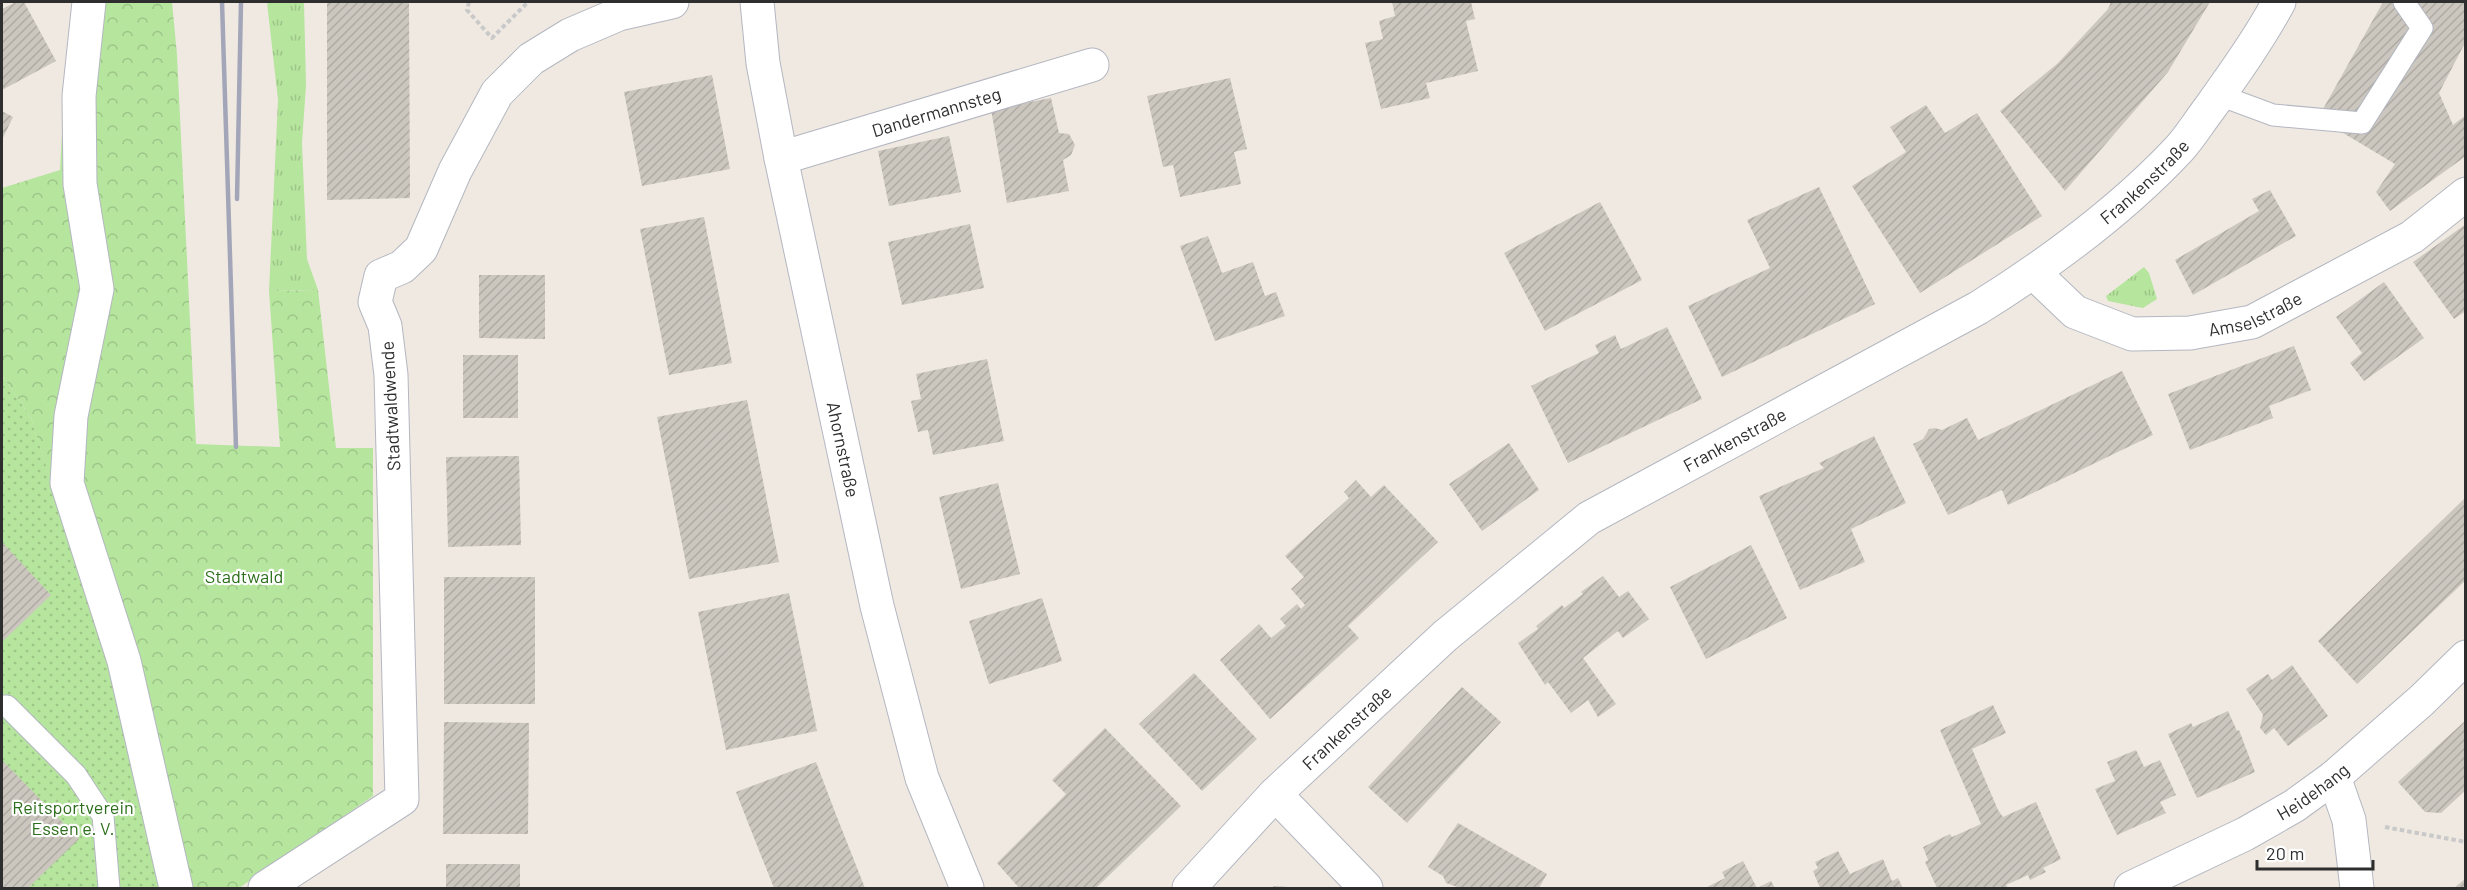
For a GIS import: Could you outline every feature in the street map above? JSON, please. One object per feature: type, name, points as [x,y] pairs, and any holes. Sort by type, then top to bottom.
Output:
[{"type":"street","points":[[89,2],[79,96],[80,184],[97,289],[72,416],[67,483],[124,661],[176,888]]},
{"type":"street","name":"Stadtwaldwende","points":[[265,888],[402,799],[391,375],[385,326],[375,302],[381,276],[402,267],[420,249],[455,171],[497,93],[531,59],[570,35],[619,14],[672,2]]},
{"type":"street","name":"Ahornstraße","points":[[757,2],[763,63],[781,158],[877,606],[922,778],[967,888]]},
{"type":"street","name":"Frankenstraße","points":[[1189,888],[1275,794],[1444,636],[1589,518],[1978,308],[2034,273],[2089,230],[2156,173],[2181,147],[2246,58],[2279,2]]},
{"type":"street","name":"Dandermannsteg","points":[[781,158],[1092,65]]},
{"type":"street","name":"Amselstraße","points":[[2034,273],[2076,312],[2132,334],[2190,333],[2252,322],[2412,237],[2466,194]]},
{"type":"street","name":"Heidehang","points":[[2132,888],[2265,823],[2294,806],[2334,777],[2422,700],[2466,657]]},
{"type":"street","points":[[2334,777],[2349,820],[2357,888]]},
{"type":"street","points":[[1275,794],[1366,888]]},
{"type":"lane","points":[[2219,95],[2273,115],[2362,123],[2422,28],[2404,2]]},
{"type":"lane","points":[[2,705],[7,706],[76,775],[103,816],[110,888]]},
{"type":"path","points":[[469,2],[467,10],[492,38],[528,2]]},
{"type":"path","points":[[2349,820],[2466,843]]},
{"type":"green space","name":"Stadtwald","points":[[78,2],[172,2],[177,55],[196,444],[280,447],[269,291],[318,290],[336,448],[373,448],[373,796],[239,888],[189,888],[54,493],[31,418],[2,375],[2,188],[60,170],[66,58]]},
{"type":"green space","points":[[267,2],[304,2],[306,85],[302,143],[307,259],[318,290],[269,291],[278,100]]},
{"type":"green space","points":[[2144,267],[2149,273],[2157,299],[2143,308],[2108,301],[2106,296]]},
{"type":"green space","name":"Reitsportverein Essen e. V.","points":[[2,375],[31,418],[70,543],[95,608],[162,888],[2,888]]},
{"type":"building","points":[[16,2],[24,2],[56,61],[2,90],[2,9]]},
{"type":"building","points":[[327,2],[409,2],[410,198],[327,200]]},
{"type":"building","points":[[1392,2],[1471,2],[1475,19],[1466,21],[1478,71],[1426,83],[1430,98],[1381,109],[1365,43],[1383,39],[1379,21],[1395,16]]},
{"type":"building","points":[[2111,2],[2210,2],[2168,72],[2065,191],[2000,111],[2058,63],[2108,9]]},
{"type":"building","points":[[2383,2],[2466,2],[2466,41],[2439,93],[2453,125],[2466,115],[2466,156],[2390,211],[2376,192],[2395,164],[2318,118]]},
{"type":"building","points":[[712,75],[730,169],[642,186],[624,92]]},
{"type":"building","points":[[1230,78],[1247,149],[1234,152],[1241,184],[1180,197],[1173,165],[1163,167],[1147,96]]},
{"type":"building","points":[[1051,98],[1059,133],[1069,134],[1075,145],[1071,155],[1063,160],[1069,191],[1007,203],[991,109]]},
{"type":"building","points":[[1926,105],[1945,133],[1977,113],[2042,216],[1920,293],[1852,186],[1906,152],[1890,127]]},
{"type":"building","points":[[2,111],[13,117],[2,140]]},
{"type":"building","points":[[949,136],[961,192],[889,206],[878,151]]},
{"type":"building","points":[[1819,187],[1875,304],[1722,377],[1688,306],[1770,268],[1747,220]]},
{"type":"building","points":[[2270,190],[2296,236],[2193,295],[2175,260],[2259,211],[2252,199]]},
{"type":"building","points":[[1600,202],[1642,280],[1545,331],[1504,253]]},
{"type":"building","points":[[704,217],[732,363],[669,375],[640,229]]},
{"type":"building","points":[[970,224],[984,288],[902,305],[888,242]]},
{"type":"building","points":[[2466,224],[2466,311],[2454,319],[2413,262]]},
{"type":"building","points":[[1208,236],[1222,273],[1253,262],[1265,296],[1276,292],[1285,316],[1215,341],[1180,246]]},
{"type":"building","points":[[479,275],[545,275],[545,339],[479,338]]},
{"type":"building","points":[[2384,282],[2424,338],[2364,381],[2350,363],[2362,353],[2336,317]]},
{"type":"building","points":[[1667,327],[1702,399],[1568,463],[1531,386],[1599,353],[1595,345],[1615,335],[1621,349]]},
{"type":"building","points":[[2294,346],[2311,390],[2269,406],[2273,418],[2190,450],[2168,394]]},
{"type":"building","points":[[463,355],[518,355],[518,418],[463,418]]},
{"type":"building","points":[[987,359],[1004,441],[933,455],[928,430],[918,432],[911,401],[921,399],[916,374]]},
{"type":"building","points":[[2122,371],[2153,435],[2008,505],[2002,490],[1948,515],[1913,444],[1923,439],[1929,429],[1942,430],[1967,418],[1978,440]]},
{"type":"building","points":[[747,400],[779,562],[689,579],[657,417]]},
{"type":"building","points":[[1874,436],[1906,503],[1851,529],[1865,562],[1800,590],[1759,496],[1824,468],[1819,463]]},
{"type":"building","points":[[1509,443],[1539,490],[1482,531],[1449,484]]},
{"type":"building","points":[[519,456],[521,545],[448,547],[446,457]]},
{"type":"building","points":[[1356,480],[1371,497],[1384,485],[1438,542],[1348,626],[1359,638],[1270,719],[1220,660],[1259,624],[1271,638],[1286,626],[1280,619],[1297,604],[1301,609],[1305,605],[1291,589],[1304,577],[1285,556],[1349,498],[1344,492]]},
{"type":"building","points":[[998,483],[1020,574],[961,589],[939,497]]},
{"type":"building","points":[[2466,497],[2466,580],[2357,684],[2318,641]]},
{"type":"building","points":[[2,542],[51,595],[2,642]]},
{"type":"building","points":[[1751,545],[1787,618],[1706,659],[1670,587]]},
{"type":"building","points":[[1603,576],[1619,597],[1628,591],[1649,619],[1623,638],[1618,631],[1583,658],[1616,704],[1598,717],[1588,700],[1571,713],[1548,682],[1545,685],[1518,643],[1538,629],[1536,626],[1562,605],[1564,608]]},
{"type":"building","points":[[444,577],[535,577],[535,704],[444,704]]},
{"type":"building","points":[[789,593],[817,731],[726,750],[698,612]]},
{"type":"building","points":[[1042,598],[1062,661],[989,684],[969,621]]},
{"type":"building","points":[[2292,665],[2328,716],[2288,746],[2274,728],[2266,735],[2260,728],[2263,715],[2246,689],[2268,674],[2272,680]]},
{"type":"building","points":[[1194,673],[1257,739],[1202,791],[1139,724]]},
{"type":"building","points":[[1462,687],[1501,722],[1407,823],[1368,787]]},
{"type":"building","points":[[1993,705],[2006,733],[1972,749],[1998,810],[2003,817],[2036,802],[2061,859],[2043,868],[2046,872],[2030,880],[2028,875],[2006,885],[2008,888],[1937,888],[1925,862],[1928,860],[1923,847],[1950,834],[1952,837],[1981,824],[1940,730]]},
{"type":"building","points":[[2228,711],[2237,731],[2239,730],[2255,772],[2197,798],[2168,734],[2191,723],[2193,727]]},
{"type":"building","points":[[2466,720],[2466,790],[2441,813],[2425,812],[2398,782]]},
{"type":"building","points":[[444,722],[529,723],[528,834],[443,834]]},
{"type":"building","points":[[1105,728],[1181,806],[1096,888],[1019,888],[997,863],[1066,794],[1052,780]]},
{"type":"building","points":[[2136,750],[2144,767],[2160,760],[2176,795],[2160,802],[2166,813],[2117,835],[2095,789],[2115,781],[2107,762]]},
{"type":"building","points":[[2,760],[79,839],[28,888],[2,888]]},
{"type":"building","points":[[816,762],[865,888],[774,888],[736,792]]},
{"type":"building","points":[[1458,823],[1547,874],[1539,888],[1460,888],[1446,883],[1443,876],[1428,867]]},
{"type":"building","points":[[1838,851],[1850,874],[1883,859],[1892,881],[1898,878],[1903,888],[1820,888],[1813,871],[1818,868],[1815,862]]},
{"type":"building","points":[[1743,861],[1757,888],[1705,888],[1725,878],[1722,872]]},
{"type":"building","points":[[446,864],[520,864],[520,888],[446,888]]},
{"type":"building","points":[[2466,878],[2466,888],[2454,888]]},
{"type":"building","points":[[1771,881],[1775,888],[1757,888]]},
{"type":"building","points":[[1274,886],[1289,887],[1289,888],[1272,888]]},
{"type":"railway","points":[[222,2],[236,447]]},
{"type":"railway","points":[[237,199],[241,2]]}]
